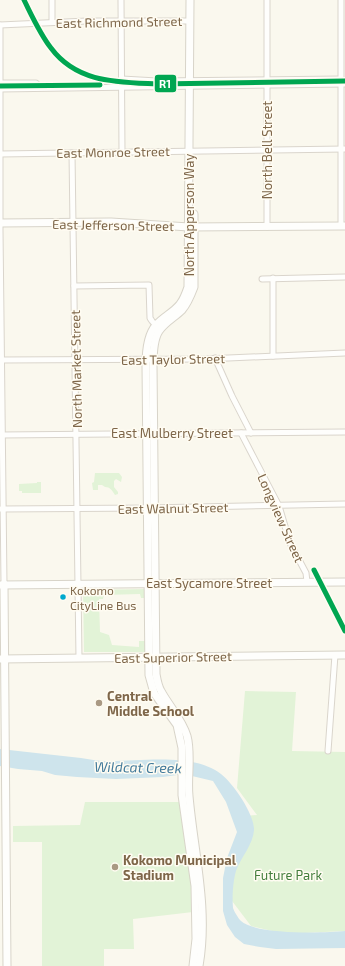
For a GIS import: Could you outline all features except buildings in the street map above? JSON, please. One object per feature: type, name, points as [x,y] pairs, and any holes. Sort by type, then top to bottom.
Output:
[{"type":"main road","name":"North Apperson Way","points":[[185,792],[185,748],[177,725],[154,693],[149,675],[152,658],[152,584],[150,360],[148,342],[167,314],[179,305],[185,296],[188,287],[192,228],[190,0]]},
{"type":"main road","name":"North Apperson Way","points":[[191,83],[194,0]]},
{"type":"main road","name":"East Jefferson Street","points":[[0,223],[111,222],[192,228],[343,226]]},
{"type":"main road","name":"East Sycamore Street","points":[[2,584],[345,582]]},
{"type":"main road","points":[[2,584],[2,659],[6,772],[7,966]]},
{"type":"main road","name":"East Superior Street","points":[[2,659],[345,655]]},
{"type":"main road","points":[[185,792],[195,886],[196,939],[193,966]]},
{"type":"main road","points":[[185,792],[201,886],[203,925],[199,966]]},
{"type":"street","points":[[52,0],[52,22]]},
{"type":"street","points":[[121,0],[122,152]]},
{"type":"street","name":"North Bell Street","points":[[267,0],[267,228]]},
{"type":"street","points":[[341,0],[343,82],[343,226]]},
{"type":"street","name":"East Richmond Street","points":[[0,24],[190,21]]},
{"type":"street","points":[[0,24],[2,584]]},
{"type":"street","points":[[122,80],[191,83]]},
{"type":"street","points":[[0,89],[38,87],[122,87],[191,83],[343,82]]},
{"type":"street","points":[[0,83],[36,83],[38,87]]},
{"type":"street","name":"East Monroe Street","points":[[0,154],[192,150],[343,149]]},
{"type":"street","name":"North Market Street","points":[[72,153],[79,658]]},
{"type":"street","points":[[262,279],[345,277]]},
{"type":"street","points":[[273,278],[273,356]]},
{"type":"street","points":[[74,286],[149,285],[150,318],[158,327]]},
{"type":"street","name":"East Taylor Street","points":[[1,360],[150,360],[345,353]]},
{"type":"street","points":[[215,358],[251,433]]},
{"type":"street","name":"East Mulberry Street","points":[[1,435],[345,432]]},
{"type":"street","name":"Longview Street","points":[[241,433],[279,506],[290,543],[306,573],[308,582]]},
{"type":"street","name":"East Walnut Street","points":[[1,509],[345,504]]},
{"type":"street","points":[[328,751],[335,655]]},
{"type":"green space","points":[[95,473],[119,473],[122,477],[121,482],[116,479],[114,481],[114,487],[118,494],[115,495],[110,488],[102,485],[98,485],[98,490],[93,490],[92,483],[94,482]]},
{"type":"green space","points":[[41,482],[41,493],[22,493],[22,491],[19,491],[19,484]]},
{"type":"green space","points":[[83,589],[146,590],[146,652],[84,652]],"holes":[[[140,594],[141,598],[144,598],[145,641],[139,641],[139,647],[112,645],[109,635],[100,632],[99,599],[103,599],[104,595]]]},
{"type":"green space","name":"Future Park","points":[[245,691],[296,692],[292,751],[345,752],[345,931],[285,934],[251,926],[229,897],[244,816],[257,815],[237,788]]},
{"type":"green space","name":"Kokomo Municipal Stadium","points":[[85,802],[179,802],[192,891],[193,912],[133,919],[134,949],[104,949],[104,966],[42,966],[42,842],[13,842],[13,826],[80,825]]},
{"type":"water","name":"Wildcat Creek","points":[[0,749],[102,761],[181,760],[209,767],[221,774],[231,784],[247,808],[253,824],[254,830],[251,841],[238,866],[234,879],[233,908],[241,921],[249,926],[275,931],[345,931],[345,948],[276,949],[244,944],[235,937],[227,925],[223,911],[223,878],[227,858],[237,832],[226,802],[213,781],[192,776],[177,775],[116,779],[55,775],[42,771],[0,766]]},
{"type":"transit line","name":"R1","points":[[24,0],[43,37],[61,60],[85,74],[99,78],[113,81],[157,84],[345,81]]},
{"type":"transit line","name":"R1","points":[[0,86],[100,85]]},
{"type":"transit line","name":"R1","points":[[314,570],[345,631]]},
{"type":"place","name":"Kokomo CityLine Bus","points":[[63,597]]},
{"type":"place","name":"Central Middle School","points":[[99,703]]},
{"type":"place","name":"Kokomo Municipal Stadium","points":[[115,867]]}]
